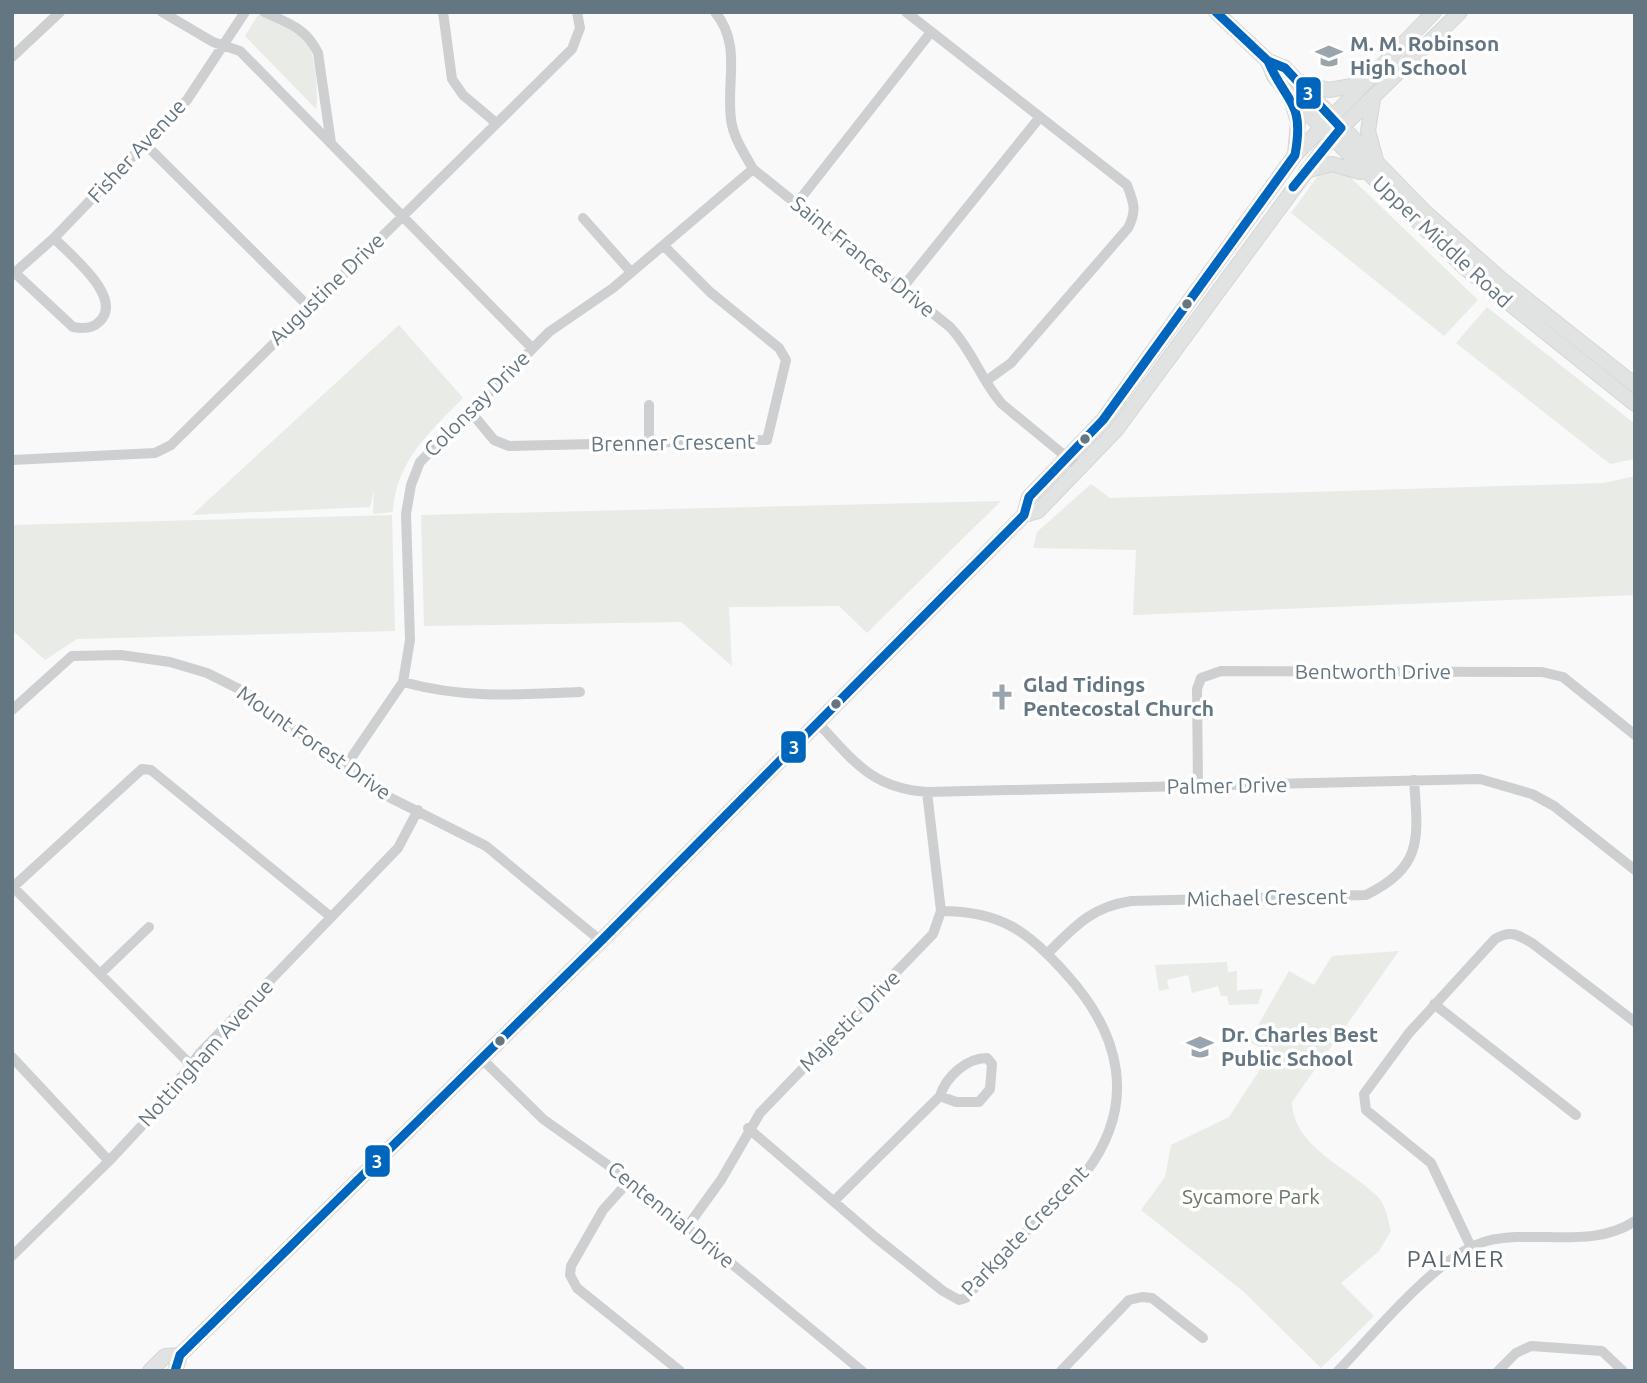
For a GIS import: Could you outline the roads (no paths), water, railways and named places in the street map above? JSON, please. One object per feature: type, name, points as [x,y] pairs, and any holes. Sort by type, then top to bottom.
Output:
[{"type":"main road","name":"Upper Middle Road","points":[[1216,12],[1268,61],[1285,68],[1332,127],[1465,268],[1635,404]]},
{"type":"main road","points":[[1024,515],[1038,511],[1081,469],[1116,429],[1305,171],[1364,83],[1434,12]]},
{"type":"main road","points":[[175,1371],[180,1356],[601,941],[1024,515],[1029,498],[1103,420],[1295,155],[1374,97],[1460,12]]},
{"type":"main road","name":"Upper Middle Road","points":[[1268,61],[1274,76],[1289,95],[1332,127]]},
{"type":"main road","points":[[1297,81],[1329,90],[1364,83]]},
{"type":"main road","points":[[1289,95],[1298,122],[1295,155]]},
{"type":"main road","points":[[1305,171],[1332,164],[1373,170],[1368,131],[1374,97]]},
{"type":"main road","name":"Upper Middle Road","points":[[1373,170],[1501,279],[1635,385]]},
{"type":"main road","points":[[1186,335],[1187,304]]},
{"type":"main road","points":[[150,1371],[165,1356],[180,1356]]},
{"type":"street","points":[[12,57],[60,12]]},
{"type":"street","points":[[162,12],[225,46],[240,51],[532,348]]},
{"type":"street","name":"Fisher Avenue","points":[[13,274],[54,238],[187,100],[245,12]]},
{"type":"street","points":[[264,12],[302,29],[312,40],[318,53],[331,144]]},
{"type":"street","points":[[443,12],[452,79],[463,95],[495,122]]},
{"type":"street","name":"Augustine Drive","points":[[12,460],[155,453],[170,445],[572,49],[580,28],[577,12]]},
{"type":"street","name":"Saint Frances Drive","points":[[715,12],[730,39],[734,63],[730,93],[731,121],[740,148],[753,169],[903,287],[960,337],[1002,404],[1081,469]]},
{"type":"street","points":[[906,12],[1127,185],[1135,214],[1128,228],[1011,363],[986,381]]},
{"type":"street","points":[[797,203],[931,32]]},
{"type":"street","points":[[903,287],[1040,117]]},
{"type":"street","points":[[146,145],[309,307]]},
{"type":"street","name":"Colonsay Drive","points":[[345,767],[403,682],[410,640],[406,514],[411,485],[427,452],[532,348],[569,316],[613,288],[665,247],[753,169]]},
{"type":"street","points":[[583,218],[631,272]]},
{"type":"street","points":[[13,274],[74,327],[84,329],[97,325],[105,315],[107,300],[99,285],[54,238]]},
{"type":"street","name":"Brenner Crescent","points":[[470,411],[494,440],[509,446],[767,440],[786,360],[779,348],[710,292],[665,247]]},
{"type":"street","points":[[649,405],[649,443]]},
{"type":"street","name":"Mount Forest Drive","points":[[12,710],[72,656],[121,655],[170,662],[207,673],[245,692],[377,791],[486,846],[601,941]]},
{"type":"street","name":"Bentworth Drive","points":[[1198,786],[1197,689],[1200,678],[1221,671],[1542,672],[1563,677],[1633,730]]},
{"type":"street","points":[[403,682],[442,692],[481,696],[580,692]]},
{"type":"street","name":"Palmer Drive","points":[[817,722],[865,772],[876,780],[901,790],[927,792],[1479,779],[1532,793],[1554,806],[1635,870]]},
{"type":"street","points":[[190,1064],[13,886],[142,769],[151,770],[331,917]]},
{"type":"street","name":"Michael Crescent","points":[[1049,952],[1090,913],[1109,904],[1131,901],[1366,895],[1398,874],[1414,855],[1417,827],[1414,780]]},
{"type":"street","points":[[927,792],[941,911]]},
{"type":"street","name":"Nottingham Avenue","points":[[12,1256],[109,1161],[150,1117],[190,1064],[398,848],[418,810]]},
{"type":"street","name":"Parkgate Crescent","points":[[748,1128],[943,1291],[959,1300],[966,1298],[1019,1238],[1086,1172],[1109,1128],[1117,1074],[1111,1042],[1097,1011],[1049,952],[1019,929],[984,914],[941,911]]},
{"type":"street","name":"Majestic Drive","points":[[688,1227],[721,1180],[748,1128],[760,1112],[914,956],[933,934],[941,911]]},
{"type":"street","points":[[100,974],[149,927]]},
{"type":"street","points":[[1471,1247],[1431,1163],[1366,1110],[1364,1094],[1434,1004],[1495,939],[1505,933],[1517,934],[1532,943],[1635,1022]]},
{"type":"street","points":[[1434,1004],[1576,1115]]},
{"type":"street","points":[[12,1057],[109,1161]]},
{"type":"street","name":"Centennial Drive","points":[[481,1058],[543,1119],[688,1227],[862,1371]]},
{"type":"street","points":[[834,1201],[940,1096],[944,1083],[967,1064],[987,1058],[992,1064],[990,1089],[979,1102],[956,1102],[940,1096]]},
{"type":"street","points":[[629,1181],[603,1210],[571,1266],[570,1275],[577,1287],[680,1371]]},
{"type":"street","points":[[1339,1370],[1416,1291],[1451,1259],[1471,1247],[1508,1237],[1592,1236],[1624,1228],[1635,1221]]},
{"type":"street","points":[[1061,1371],[1129,1300],[1152,1298],[1203,1338]]},
{"type":"street","points":[[1498,1371],[1516,1353],[1531,1346],[1602,1351],[1623,1371]]},
{"type":"place","name":"M. M. Robinson High School","points":[[1329,56]]},
{"type":"place","name":"Glad Tidings Pentecostal Church","points":[[1002,697]]},
{"type":"place","name":"Dr. Charles Best Public School","points":[[1200,1047]]},
{"type":"district","name":"PALMER","points":[[1456,1259]]},
{"type":"park label","name":"Sycamore Park","points":[[1251,1197]]}]
